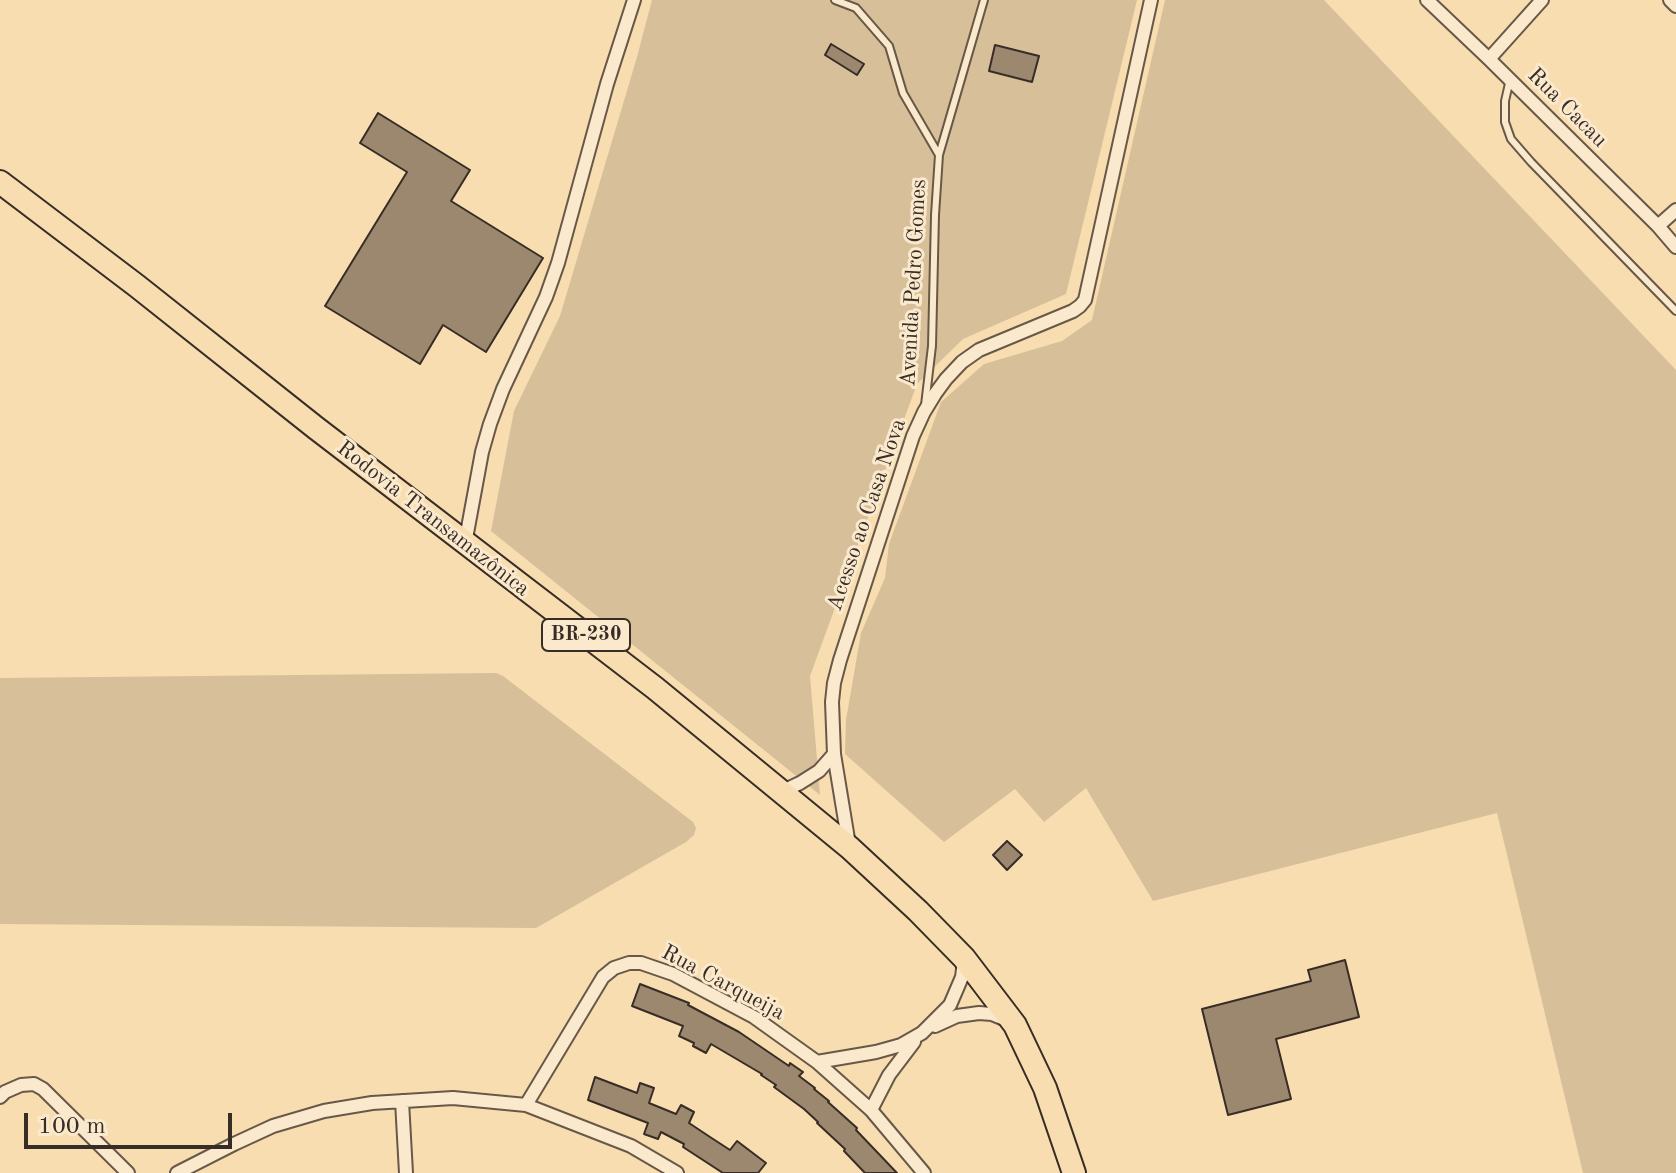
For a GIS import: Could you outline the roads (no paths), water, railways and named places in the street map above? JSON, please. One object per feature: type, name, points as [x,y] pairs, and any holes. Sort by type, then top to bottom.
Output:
[{"type":"highway","name":"Rodovia Transamazônica","points":[[0,182],[655,688],[850,848],[964,958],[1015,1025],[1045,1088],[1074,1173]]},
{"type":"street","points":[[465,544],[490,424],[558,263],[607,84],[634,0]]},
{"type":"street","name":"Acesso ao Casa Nova","points":[[850,848],[834,754],[832,702],[840,660],[908,451],[924,412],[946,379],[962,362],[979,350],[1073,311],[1085,300],[1151,0]]},
{"type":"street","name":"Rua Cacau","points":[[1427,0],[1676,247]]},
{"type":"street","points":[[1489,59],[1542,0]]},
{"type":"street","points":[[1670,0],[1676,6]]},
{"type":"street","points":[[1658,226],[1676,210]]},
{"type":"street","points":[[781,792],[819,771],[834,754]]},
{"type":"street","points":[[871,1110],[895,1066],[950,1005],[962,977],[964,958]]},
{"type":"street","name":"Rua Carqueija","points":[[526,1105],[603,977],[614,968],[641,963],[673,974],[754,1017],[817,1062],[871,1110],[924,1173]]},
{"type":"street","points":[[817,1062],[901,1045],[957,1016],[992,1014],[1015,1025]]},
{"type":"street","points":[[0,1097],[21,1085],[34,1084],[43,1089],[128,1173]]},
{"type":"street","points":[[177,1173],[273,1126],[324,1111],[372,1103],[453,1098],[526,1105],[631,1146],[677,1173]]},
{"type":"street","points":[[402,1101],[406,1173]]},
{"type":"lane","name":"Avenida Pedro Gomes","points":[[835,0],[856,8],[889,46],[903,93],[939,155]]},
{"type":"lane","name":"Avenida Pedro Gomes","points":[[924,412],[932,346],[939,155],[984,0]]},
{"type":"lane","points":[[1510,79],[1505,101],[1505,122],[1511,139],[1676,311]]}]
